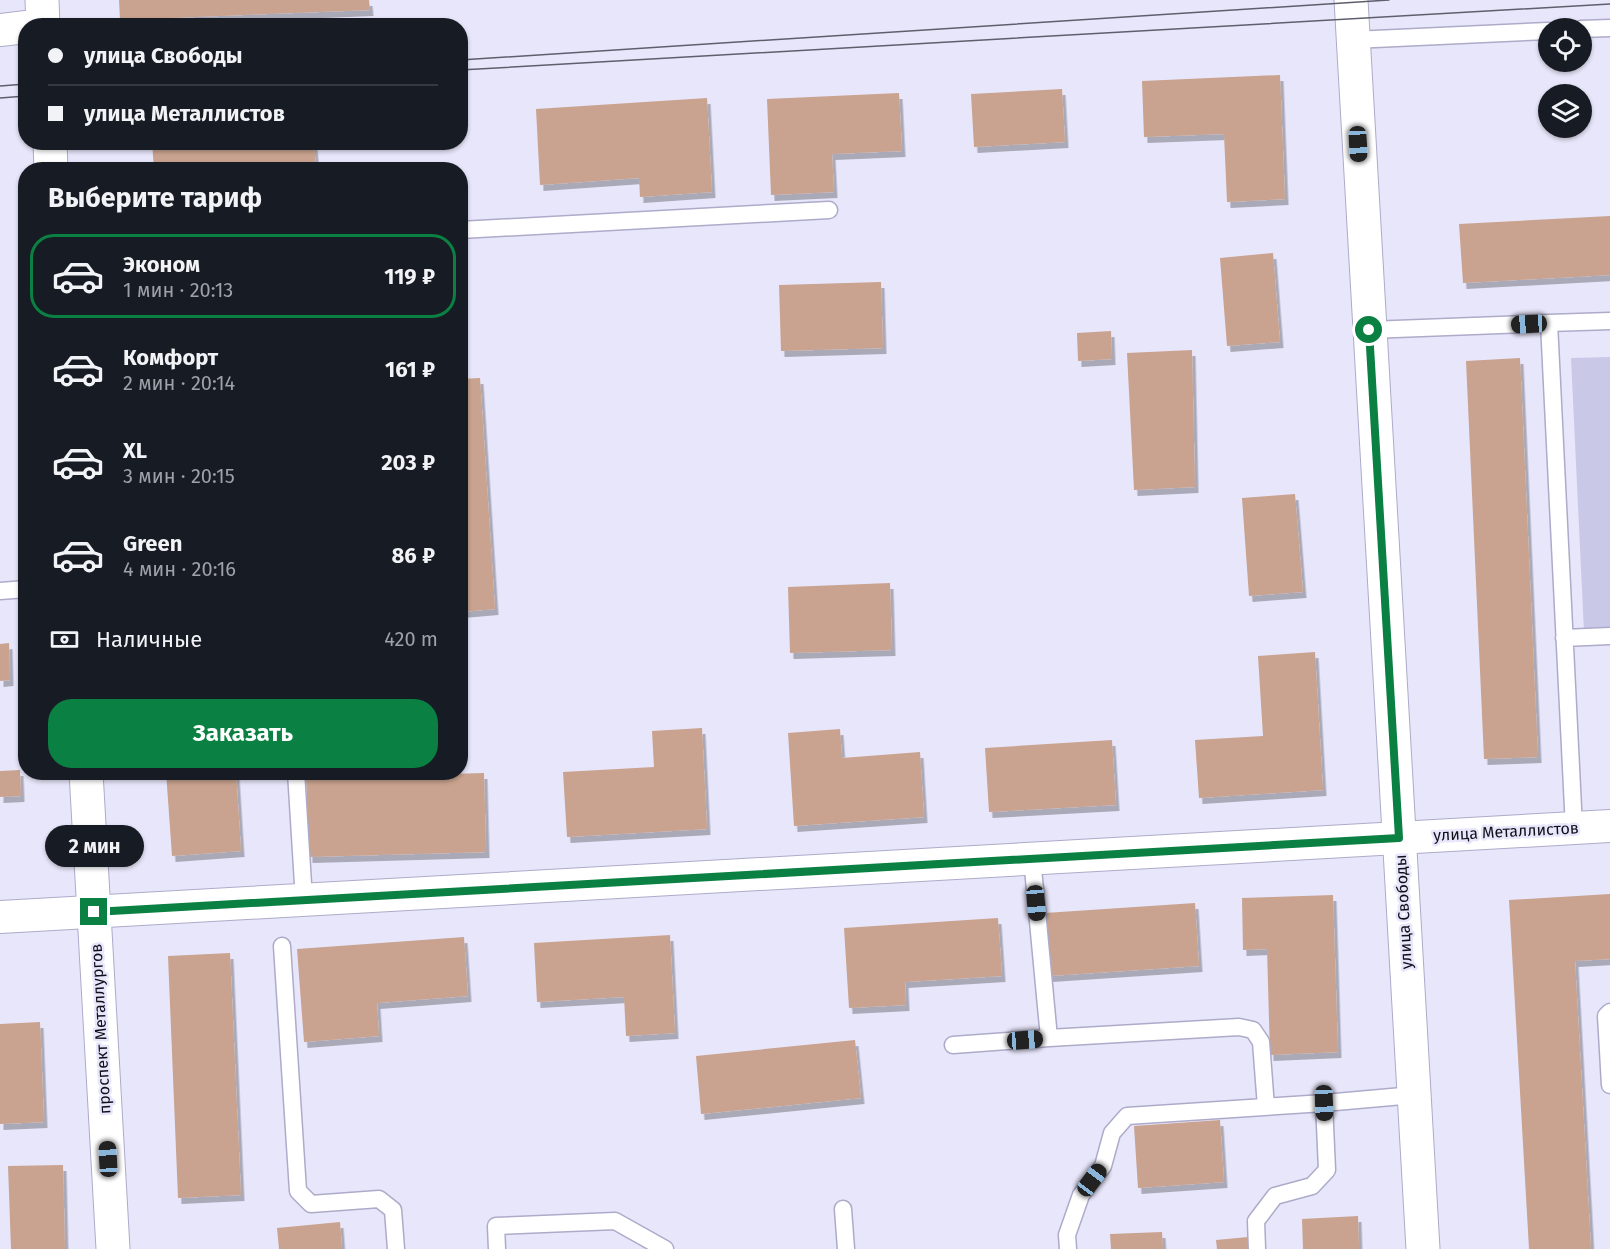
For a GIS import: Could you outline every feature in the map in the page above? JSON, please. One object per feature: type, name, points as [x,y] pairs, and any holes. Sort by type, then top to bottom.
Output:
[{"type":"street","points":[[42,0],[43,18]]},
{"type":"street","name":"улица Свободы","points":[[1352,0],[1423,1249]]},
{"type":"street","points":[[0,30],[18,28]]},
{"type":"street","name":"проспект Металлургов","points":[[86,780],[113,1249]]},
{"type":"street","name":"улица Металлистов","points":[[0,917],[1610,826]]},
{"type":"lane","points":[[1592,29],[1610,28]]},
{"type":"lane","points":[[1353,40],[1538,31]]},
{"type":"lane","points":[[468,230],[829,210]]},
{"type":"lane","points":[[1369,330],[1610,321]]},
{"type":"lane","points":[[1549,323],[1574,828]]},
{"type":"lane","points":[[0,591],[18,590]]},
{"type":"lane","points":[[1564,638],[1610,636]]},
{"type":"lane","points":[[296,780],[304,900]]},
{"type":"lane","points":[[1032,858],[1049,1038]]},
{"type":"lane","points":[[282,946],[298,1191],[311,1204],[378,1199],[393,1210],[396,1249]]},
{"type":"lane","points":[[1610,1011],[1606,1016],[1610,1085]]},
{"type":"lane","points":[[953,1046],[1239,1027],[1253,1030],[1261,1042],[1266,1107]]},
{"type":"lane","points":[[1068,1249],[1067,1235],[1081,1195],[1103,1166],[1112,1133],[1127,1116],[1414,1095]]},
{"type":"lane","points":[[1257,1249],[1256,1221],[1275,1196],[1312,1186],[1327,1170],[1324,1103]]},
{"type":"lane","points":[[843,1209],[846,1249]]},
{"type":"lane","points":[[497,1249],[496,1226],[615,1221],[665,1249]]},
{"type":"shaded area","points":[[1610,357],[1610,631],[1584,632],[1571,358]]},
{"type":"building","points":[[119,0],[369,0],[370,10],[170,18],[120,18]]},
{"type":"building","points":[[1280,75],[1285,199],[1227,202],[1224,134],[1144,137],[1142,81]]},
{"type":"building","points":[[1062,89],[1065,142],[974,147],[971,94]]},
{"type":"building","points":[[899,93],[902,151],[832,154],[834,192],[771,195],[767,99]]},
{"type":"building","points":[[707,98],[712,192],[640,197],[639,178],[540,185],[536,109]]},
{"type":"building","points":[[153,150],[315,150],[315,162],[153,162]]},
{"type":"building","points":[[1610,216],[1610,275],[1463,283],[1459,224]]},
{"type":"building","points":[[1273,253],[1280,342],[1227,346],[1220,258]]},
{"type":"building","points":[[881,282],[883,348],[781,351],[779,285]]},
{"type":"building","points":[[1111,331],[1112,359],[1078,361],[1077,333]]},
{"type":"building","points":[[1192,350],[1195,487],[1134,490],[1127,353]]},
{"type":"building","points":[[1520,358],[1538,757],[1484,759],[1466,361]]},
{"type":"building","points":[[480,378],[495,609],[468,611],[468,379]]},
{"type":"building","points":[[1295,494],[1303,592],[1249,596],[1242,498]]},
{"type":"building","points":[[890,583],[892,650],[790,653],[788,587]]},
{"type":"building","points":[[9,643],[10,680],[0,681],[0,644]]},
{"type":"building","points":[[1315,652],[1323,790],[1199,798],[1195,740],[1263,736],[1258,656]]},
{"type":"building","points":[[702,728],[707,829],[567,837],[563,772],[654,767],[652,731]]},
{"type":"building","points":[[840,729],[842,758],[920,752],[924,817],[794,826],[788,733]]},
{"type":"building","points":[[1112,740],[1116,805],[989,812],[985,748]]},
{"type":"building","points":[[18,770],[21,796],[0,797],[0,771]]},
{"type":"building","points":[[468,773],[484,773],[486,852],[309,857],[306,780],[468,780]]},
{"type":"building","points":[[167,780],[237,780],[241,851],[172,856]]},
{"type":"building","points":[[1610,894],[1610,959],[1575,961],[1591,1249],[1529,1249],[1509,900]]},
{"type":"building","points":[[1333,895],[1338,1052],[1270,1055],[1267,949],[1243,950],[1242,898]]},
{"type":"building","points":[[1195,903],[1199,966],[1049,976],[1045,913]]},
{"type":"building","points":[[998,918],[1002,976],[905,982],[906,1005],[849,1008],[844,928]]},
{"type":"building","points":[[670,935],[675,1033],[626,1036],[624,997],[537,1002],[534,943]]},
{"type":"building","points":[[464,937],[468,996],[377,1003],[379,1036],[304,1042],[297,949]]},
{"type":"building","points":[[230,953],[241,1195],[178,1198],[168,956]]},
{"type":"building","points":[[40,1022],[44,1122],[0,1124],[0,1024]]},
{"type":"building","points":[[855,1040],[861,1098],[701,1114],[696,1056]]},
{"type":"building","points":[[1220,1120],[1224,1182],[1138,1188],[1134,1126]]},
{"type":"building","points":[[63,1165],[65,1249],[11,1249],[8,1166]]},
{"type":"building","points":[[1358,1216],[1359,1249],[1303,1249],[1302,1219]]},
{"type":"building","points":[[340,1222],[342,1249],[279,1249],[277,1228]]},
{"type":"building","points":[[1162,1232],[1163,1249],[1111,1249],[1110,1234]]},
{"type":"building","points":[[1248,1237],[1249,1249],[1217,1249],[1216,1240]]},
{"type":"tram line","points":[[468,59],[1389,0]]},
{"type":"tram line","points":[[468,70],[1610,4]]},
{"type":"tram line","points":[[0,86],[18,85]]},
{"type":"tram line","points":[[0,98],[18,97]]},
{"type":"route","points":[[94,912],[1399,838],[1369,330]]}]
